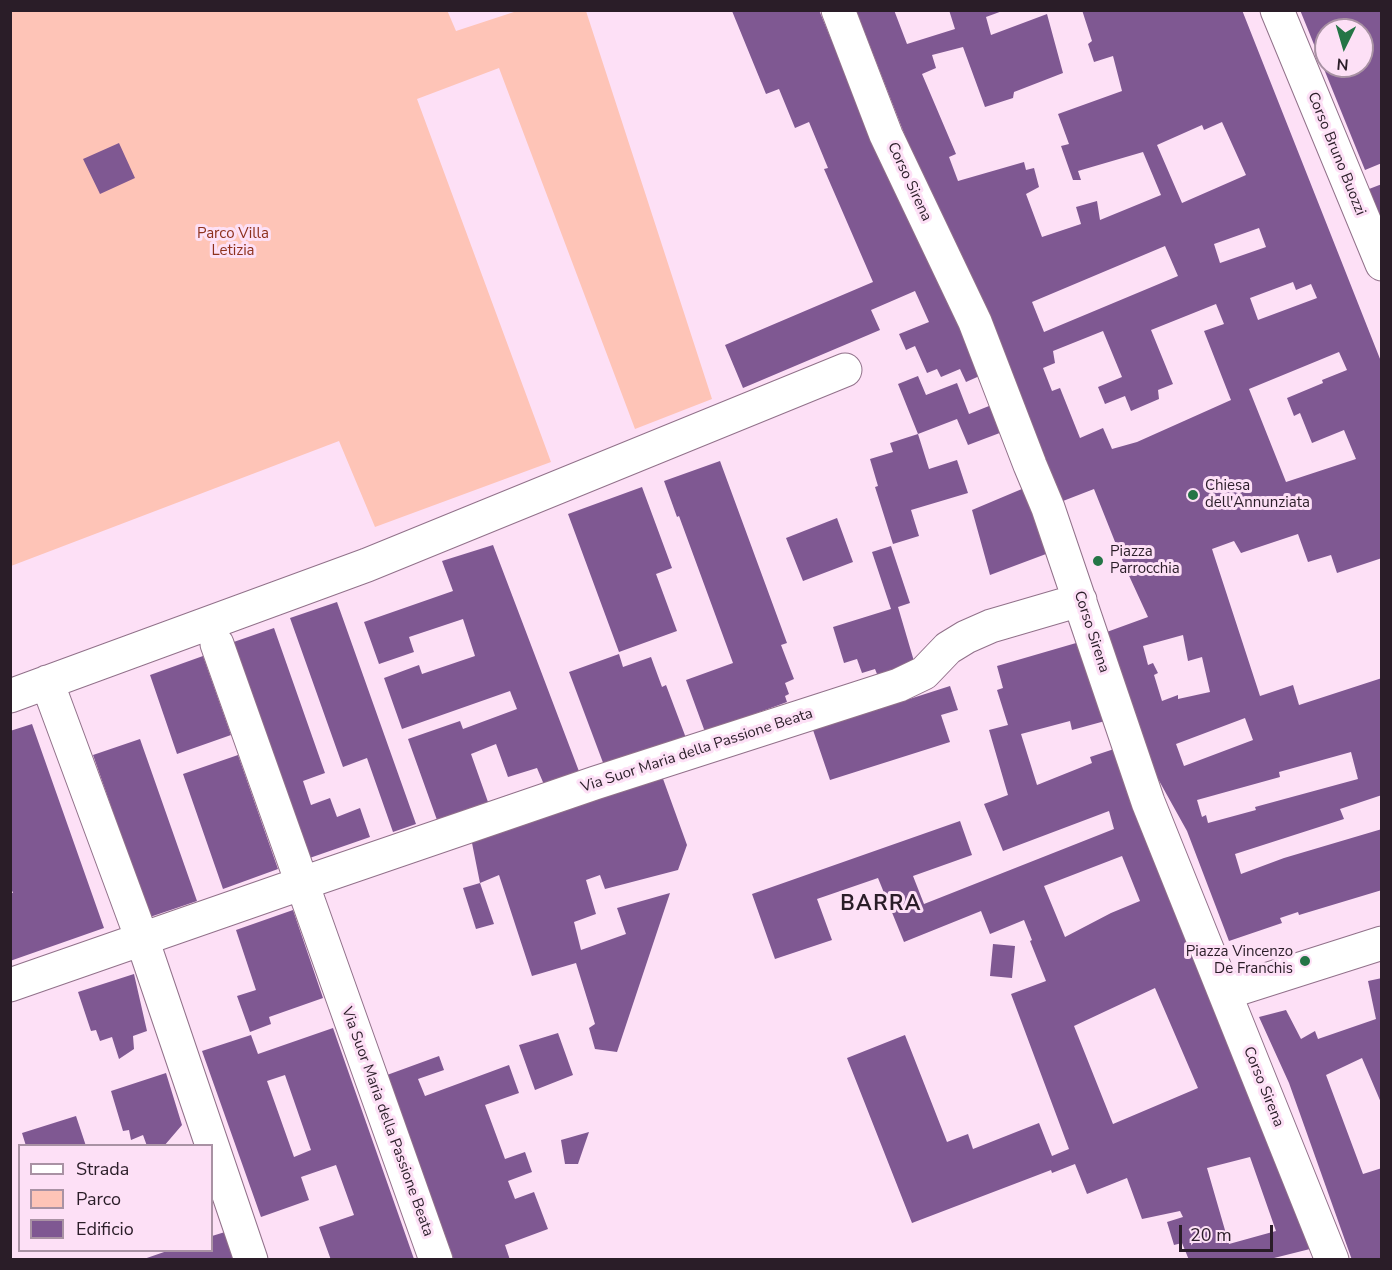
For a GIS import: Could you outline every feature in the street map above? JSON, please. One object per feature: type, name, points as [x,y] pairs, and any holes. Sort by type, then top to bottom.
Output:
[{"type":"street","name":"Corso Sirena","points":[[838,10],[886,135],[975,322],[1048,508],[1148,802],[1332,1260]]},
{"type":"street","name":"Corso Bruno Buozzi","points":[[1276,10],[1382,264]]},
{"type":"street","points":[[10,696],[366,565],[845,370]]},
{"type":"street","name":"Via Suor Maria della Passione Beata","points":[[10,985],[607,780],[899,685],[924,673],[948,648],[966,637],[991,626],[1080,600]]},
{"type":"street","name":"Via Suor Maria della Passione Beata","points":[[217,644],[436,1260]]},
{"type":"street","points":[[47,682],[142,939],[212,1144]]},
{"type":"street","points":[[1225,993],[1382,943]]},
{"type":"street","points":[[213,1148],[251,1260]]},
{"type":"green space","name":"Parco Villa Letizia","points":[[447,10],[456,31],[517,11],[586,11],[712,399],[635,429],[499,68],[417,99],[551,462],[375,527],[339,441],[11,566],[11,11]]},
{"type":"building","points":[[819,10],[876,148],[984,374],[966,382],[960,369],[941,377],[937,369],[927,373],[915,346],[906,350],[899,334],[929,322],[915,291],[871,310],[880,330],[743,388],[725,345],[873,282],[824,169],[828,168],[809,122],[795,128],[779,89],[766,94],[732,11]]},
{"type":"building","points":[[856,10],[894,10],[907,44],[955,29],[949,10],[1005,10],[986,17],[991,35],[1047,14],[1063,73],[1014,92],[1013,98],[985,107],[963,47],[932,55],[936,68],[922,74],[956,154],[949,157],[958,181],[1024,162],[1026,170],[1034,168],[1039,187],[1026,194],[1042,237],[1081,224],[1076,207],[1097,201],[1100,220],[1161,195],[1143,152],[1078,171],[1081,180],[1073,180],[1061,146],[1069,144],[1058,114],[1122,91],[1113,56],[1094,62],[1088,44],[1092,41],[1082,10],[1242,10],[1382,364],[1382,558],[1337,573],[1331,555],[1308,562],[1298,534],[1241,553],[1234,541],[1212,549],[1260,696],[1293,685],[1299,705],[1382,678],[1382,772],[1380,773],[1382,795],[1340,809],[1344,819],[1235,854],[1241,874],[1284,858],[1382,829],[1382,890],[1299,915],[1298,912],[1280,918],[1282,923],[1229,941],[1187,831],[1157,777],[1139,736],[1104,633],[1148,617],[1094,489],[1063,501],[925,187]],"holes":[[[1222,122],[1246,175],[1182,203],[1157,145],[1202,125],[1204,130]],[[1259,228],[1266,247],[1220,263],[1214,244]],[[1165,246],[1178,276],[1044,332],[1032,302]],[[1293,282],[1296,290],[1311,284],[1317,298],[1258,320],[1250,298]],[[1216,304],[1224,324],[1204,331],[1231,400],[1137,442],[1112,449],[1103,428],[1080,438],[1060,388],[1052,391],[1043,368],[1055,363],[1053,351],[1103,331],[1122,377],[1098,387],[1105,404],[1125,396],[1131,411],[1159,399],[1158,390],[1173,384],[1151,330]],[[1339,352],[1347,370],[1287,398],[1294,416],[1300,413],[1312,443],[1344,430],[1356,459],[1286,482],[1249,389]],[[1183,635],[1188,661],[1202,657],[1210,692],[1178,699],[1178,695],[1162,701],[1154,675],[1158,673],[1153,663],[1148,665],[1143,646]],[[1245,718],[1253,740],[1184,766],[1176,744]],[[1351,752],[1358,779],[1255,807],[1256,810],[1208,823],[1206,815],[1202,817],[1197,800],[1280,777],[1279,772]]]},
{"type":"building","points":[[1300,10],[1382,10],[1382,163],[1365,170],[1328,78],[1374,78],[1374,18],[1314,18],[1314,44]]},
{"type":"building","points":[[119,143],[135,178],[100,194],[83,159]]},
{"type":"building","points":[[1382,184],[1382,219],[1381,219],[1369,189]]},
{"type":"building","points":[[918,376],[926,395],[957,383],[969,414],[994,404],[1005,431],[968,445],[957,419],[918,434],[898,384]]},
{"type":"building","points":[[918,434],[929,469],[957,460],[968,493],[911,510],[919,536],[893,544],[875,487],[878,486],[870,459],[893,452],[890,443]]},
{"type":"building","points":[[720,461],[787,643],[781,645],[794,679],[785,683],[789,694],[785,696],[787,702],[705,732],[686,680],[733,663],[664,481]]},
{"type":"building","points":[[1029,486],[1054,551],[990,575],[972,510]]},
{"type":"building","points":[[642,487],[672,568],[656,574],[677,631],[619,652],[568,514]]},
{"type":"building","points":[[837,518],[853,562],[803,581],[786,538]]},
{"type":"building","points":[[493,545],[580,774],[545,787],[537,768],[508,777],[496,744],[471,754],[488,802],[437,820],[408,739],[460,721],[463,729],[517,709],[510,691],[402,729],[384,678],[419,665],[422,674],[475,656],[463,619],[409,637],[414,652],[379,664],[364,622],[453,591],[442,561]]},
{"type":"building","points":[[891,546],[910,603],[898,607],[916,668],[879,679],[875,669],[862,673],[857,659],[844,663],[833,627],[891,609],[872,552]]},
{"type":"building","points":[[337,602],[416,824],[393,832],[367,758],[343,767],[290,618]]},
{"type":"building","points":[[274,628],[325,773],[303,781],[311,805],[330,798],[337,817],[360,808],[370,837],[301,861],[225,645]]},
{"type":"building","points":[[1083,641],[1105,721],[1072,730],[1070,721],[1021,734],[1037,785],[1092,763],[1090,757],[1114,749],[1310,1249],[1266,1260],[1204,1260],[1203,1258],[1189,1260],[1182,1243],[1174,1245],[1167,1222],[1183,1217],[1180,1211],[1142,1219],[1127,1178],[1087,1194],[1075,1164],[1052,1173],[1051,1170],[912,1223],[847,1058],[905,1035],[947,1142],[968,1134],[973,1149],[1039,1123],[1052,1156],[1069,1149],[1011,994],[1046,981],[1024,920],[990,934],[981,911],[904,942],[878,878],[817,899],[832,940],[775,959],[752,894],[960,821],[972,855],[913,876],[924,904],[1114,829],[1109,811],[1003,851],[984,804],[1008,795],[989,730],[1008,725],[997,690],[1003,688],[997,666]],"holes":[[[1122,856],[1140,901],[1065,937],[1044,886]],[[1155,988],[1198,1088],[1113,1124],[1074,1026]],[[1250,1157],[1276,1231],[1229,1244],[1207,1168]]]},
{"type":"building","points":[[619,654],[623,667],[651,657],[662,687],[666,685],[686,738],[605,768],[569,672]]},
{"type":"building","points":[[203,656],[231,735],[177,754],[150,675]]},
{"type":"building","points":[[950,686],[958,710],[941,715],[950,742],[830,780],[813,730]]},
{"type":"building","points":[[32,724],[104,928],[10,961],[10,893],[13,893],[10,886],[10,731]]},
{"type":"building","points":[[140,739],[197,901],[150,917],[93,755]]},
{"type":"building","points":[[238,755],[278,869],[223,889],[183,774]]},
{"type":"building","points":[[662,776],[687,845],[678,870],[605,889],[600,875],[586,880],[596,914],[574,922],[581,950],[626,934],[617,908],[670,893],[617,1052],[595,1049],[589,1028],[595,1024],[576,963],[532,976],[499,875],[480,883],[471,838]]},
{"type":"building","points":[[480,883],[494,924],[476,929],[463,888]]},
{"type":"building","points":[[293,910],[323,998],[269,1017],[271,1024],[250,1032],[237,996],[256,990],[236,930]]},
{"type":"building","points":[[993,944],[1015,946],[1012,978],[990,976]]},
{"type":"building","points":[[134,974],[147,1031],[133,1036],[134,1049],[119,1059],[112,1037],[100,1041],[96,1030],[91,1031],[78,992]]},
{"type":"building","points":[[1382,978],[1382,1105],[1362,1058],[1326,1075],[1363,1174],[1382,1168],[1382,1260],[1352,1260],[1289,1083],[1259,1017],[1286,1010],[1301,1039],[1315,1031],[1318,1039],[1376,1019],[1368,981]]},
{"type":"building","points":[[333,1028],[414,1259],[331,1260],[319,1227],[354,1215],[336,1165],[301,1177],[309,1200],[261,1217],[202,1051],[251,1035],[258,1054]],"holes":[[[285,1075],[311,1150],[294,1157],[267,1081]]]},
{"type":"building","points":[[558,1033],[573,1075],[535,1090],[519,1045]]},
{"type":"building","points":[[439,1056],[444,1070],[418,1079],[425,1096],[509,1065],[519,1093],[485,1105],[505,1159],[525,1152],[532,1172],[508,1181],[515,1199],[534,1192],[548,1229],[505,1245],[510,1260],[454,1260],[387,1075]]},
{"type":"building","points":[[166,1073],[182,1125],[166,1144],[146,1144],[143,1135],[131,1140],[129,1130],[123,1131],[111,1091]]},
{"type":"building","points":[[76,1116],[85,1144],[25,1144],[22,1133]]},
{"type":"building","points":[[589,1132],[578,1164],[565,1164],[561,1140]]},
{"type":"building","points":[[225,1232],[234,1260],[141,1260],[164,1252],[213,1252],[213,1236]]},
{"type":"place","name":"Chiesa dell'Annunziata","points":[[1193,495]]},
{"type":"place","name":"Piazza Parrocchia","points":[[1098,561]]},
{"type":"place","name":"Piazza Vincenzo De Franchis","points":[[1305,961]]},
{"type":"district","name":"BARRA","points":[[881,905]]}]
